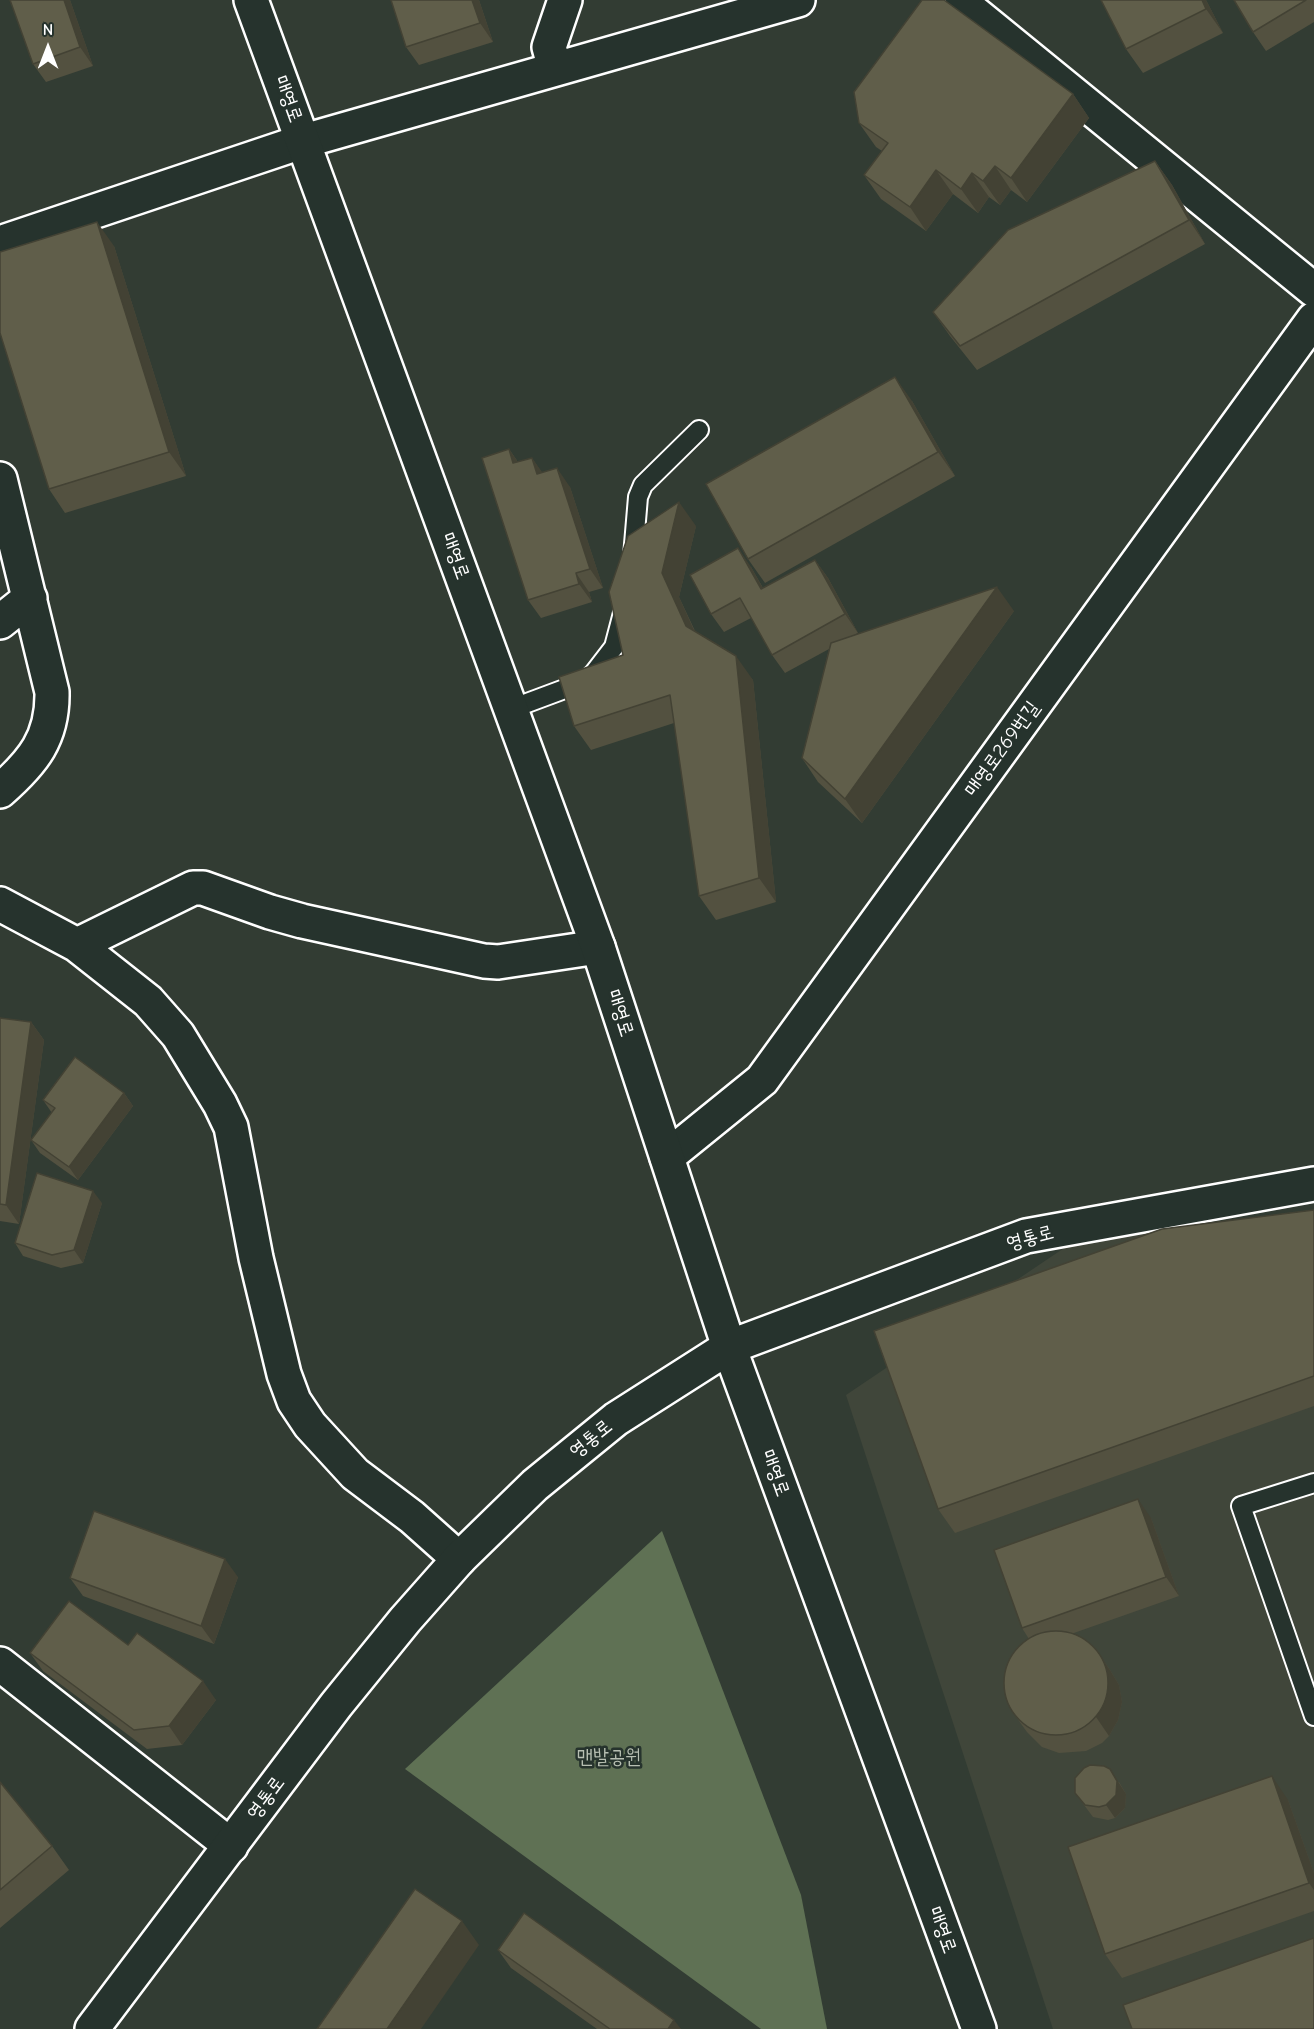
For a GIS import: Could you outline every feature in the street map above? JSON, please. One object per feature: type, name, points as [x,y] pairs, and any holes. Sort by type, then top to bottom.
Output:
[{"type":"street","name":"매영로","points":[[251,0],[598,947],[729,1347],[979,2029]]},
{"type":"street","points":[[555,69],[549,47],[565,0]]},
{"type":"street","points":[[0,243],[304,141],[798,0]]},
{"type":"street","points":[[960,1],[1314,290]]},
{"type":"street","name":"매영로269번길","points":[[667,1157],[762,1080],[1314,320]]},
{"type":"street","points":[[0,479],[52,692],[53,711],[46,737],[28,762],[0,791]]},
{"type":"street","points":[[0,622],[30,598]]},
{"type":"street","points":[[77,945],[193,888],[203,888],[302,921],[484,961],[498,962],[598,947]]},
{"type":"street","points":[[0,904],[77,945],[148,1001],[178,1035],[220,1104],[231,1127],[256,1258],[284,1374],[294,1401],[310,1425],[355,1474],[412,1517],[459,1559]]},
{"type":"street","name":"영통로","points":[[92,2029],[343,1696],[405,1620],[459,1559],[535,1485],[616,1419],[729,1347],[1026,1236],[1314,1184]]},
{"type":"street","points":[[0,1664],[231,1846]]},
{"type":"lane","points":[[511,709],[586,681],[614,647],[630,585],[638,497],[643,486],[699,430]]},
{"type":"lane","points":[[1314,1483],[1241,1506],[1314,1716]]},
{"type":"shaded area","points":[[1314,1218],[1314,2029],[1053,2029],[846,1395],[1076,1240]]},
{"type":"green space","name":"맨발공원","points":[[662,1531],[801,1895],[827,2029],[761,2029],[405,1769]]},
{"type":"building","points":[[10,0],[64,0],[80,47],[33,64]]},
{"type":"building","points":[[391,0],[472,0],[480,23],[406,47]]},
{"type":"building","points":[[922,0],[944,0],[1073,94],[1011,178],[995,166],[983,181],[972,173],[961,189],[936,170],[910,207],[864,175],[888,143],[859,123],[854,92]]},
{"type":"building","points":[[1101,0],[1202,0],[1206,9],[1126,49]]},
{"type":"building","points":[[1234,0],[1306,0],[1253,32]]},
{"type":"building","points":[[1155,161],[1189,220],[960,346],[933,312],[1008,230]]},
{"type":"building","points":[[97,222],[169,452],[49,489],[0,333],[0,252]]},
{"type":"building","points":[[895,377],[938,452],[748,559],[706,484]]},
{"type":"building","points":[[509,449],[513,463],[532,458],[537,474],[557,468],[590,569],[576,573],[579,584],[528,600],[482,458]]},
{"type":"building","points":[[679,502],[662,573],[686,626],[736,656],[759,878],[699,896],[670,695],[574,726],[559,677],[623,655],[609,592],[628,536]]},
{"type":"building","points":[[738,548],[761,589],[815,560],[845,614],[772,655],[740,598],[711,614],[690,575]]},
{"type":"building","points":[[997,587],[845,799],[802,758],[831,643]]},
{"type":"building","points":[[0,1018],[31,1022],[6,1205],[0,1204]]},
{"type":"building","points":[[75,1057],[124,1093],[69,1167],[31,1140],[55,1108],[43,1100]]},
{"type":"building","points":[[37,1173],[93,1191],[74,1250],[52,1255],[15,1243]]},
{"type":"building","points":[[1314,1210],[1314,1376],[938,1509],[874,1331],[1162,1229]]},
{"type":"building","points":[[1138,1499],[1166,1577],[1022,1628],[994,1550]]},
{"type":"building","points":[[94,1511],[225,1559],[201,1626],[70,1578]]},
{"type":"building","points":[[69,1601],[128,1645],[137,1633],[203,1681],[169,1726],[134,1730],[30,1653]]},
{"type":"building","points":[[1056,1631],[1076,1635],[1085,1640],[1099,1654],[1104,1663],[1108,1683],[1104,1703],[1099,1712],[1085,1726],[1076,1731],[1056,1735],[1036,1731],[1027,1726],[1013,1712],[1008,1703],[1004,1683],[1008,1663],[1013,1654],[1027,1640],[1036,1635]]},
{"type":"building","points":[[1090,1765],[1110,1769],[1117,1781],[1116,1795],[1106,1805],[1099,1807],[1085,1805],[1075,1793],[1075,1778]]},
{"type":"building","points":[[1272,1776],[1309,1883],[1105,1954],[1068,1847]]},
{"type":"building","points":[[0,1782],[52,1846],[0,1890]]},
{"type":"building","points":[[415,1889],[462,1921],[387,2029],[317,2029]]},
{"type":"building","points":[[524,1913],[674,2020],[668,2029],[610,2029],[498,1950]]},
{"type":"building","points":[[1314,1938],[1314,2029],[1132,2029],[1123,2005]]}]
